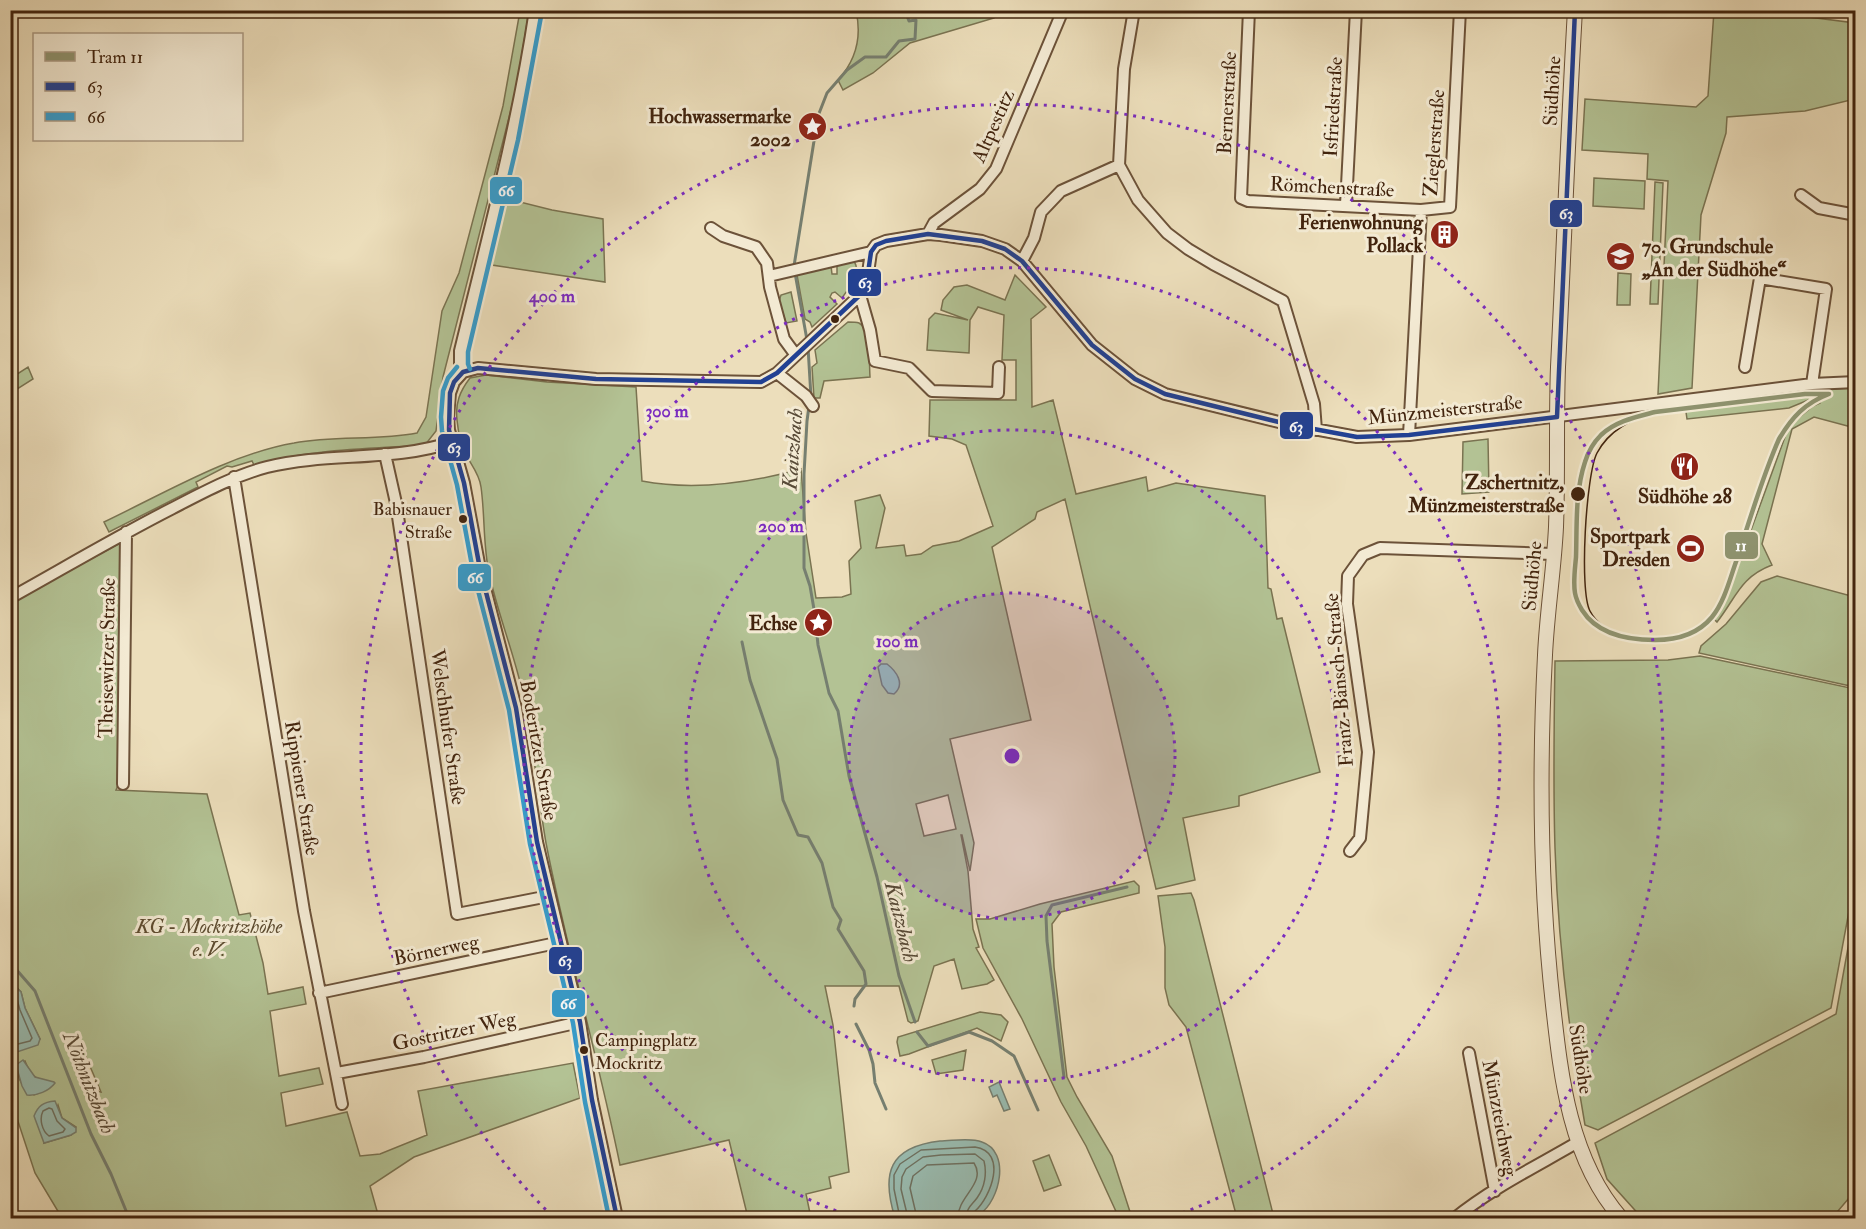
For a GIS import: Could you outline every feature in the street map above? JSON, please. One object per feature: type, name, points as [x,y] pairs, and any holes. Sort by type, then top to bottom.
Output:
[{"type":"street","name":"Boderitzer Straße","points":[[535,10],[497,197],[460,351],[460,366],[463,372],[454,382],[450,393],[448,417],[452,442],[464,483],[480,569],[516,708],[537,842],[580,1022],[592,1100],[617,1218]]},
{"type":"street","name":"Altpestitz","points":[[928,234],[933,223],[980,189],[996,169],[1063,10]]},
{"type":"street","points":[[1134,10],[1124,69],[1119,165],[1138,200],[1167,233],[1213,264],[1283,301],[1314,404],[1316,430]]},
{"type":"street","name":"Bernerstraße","points":[[1241,198],[1249,10]]},
{"type":"street","name":"Isfriedstraße","points":[[1346,205],[1356,10]]},
{"type":"street","name":"Zieglerstraße","points":[[1409,435],[1421,210],[1450,207],[1460,10]]},
{"type":"street","name":"Südhöhe","points":[[1575,10],[1557,417],[1556,526],[1542,729],[1541,856],[1544,922],[1557,1043],[1570,1111],[1578,1142],[1598,1185],[1621,1218]]},
{"type":"street","points":[[1022,261],[1034,238],[1041,212],[1061,191],[1119,165]]},
{"type":"street","points":[[1801,195],[1819,208],[1856,215]]},
{"type":"street","name":"Römchenstraße","points":[[1241,198],[1248,201],[1421,210]]},
{"type":"street","points":[[711,228],[723,236],[756,246],[767,263],[770,287],[784,339],[799,351]]},
{"type":"street","name":"Münzmeisterstraße","points":[[769,276],[872,252],[876,245],[886,241],[928,234],[982,241],[1005,249],[1022,261],[1092,345],[1135,379],[1165,394],[1276,422],[1356,437],[1409,435],[1812,384],[1856,382]]},
{"type":"street","points":[[463,372],[490,368],[596,379],[761,382],[777,373],[860,295],[872,252]]},
{"type":"street","points":[[1745,367],[1760,278],[1826,289],[1812,384]]},
{"type":"street","points":[[860,295],[870,330],[875,361],[909,368],[932,391],[998,393],[999,368]]},
{"type":"street","points":[[777,373],[810,402]]},
{"type":"street","points":[[10,598],[126,532],[234,477],[304,459],[428,450],[452,442]]},
{"type":"street","name":"Welschhufer Straße","points":[[385,454],[396,503],[457,914],[549,896]]},
{"type":"street","name":"Rippiener Straße","points":[[234,477],[300,890],[342,1104]]},
{"type":"street","name":"Theisewitzer Straße","points":[[123,784],[126,532]]},
{"type":"street","name":"Franz-Bänsch-Straße","points":[[1350,851],[1360,838],[1368,752],[1347,604],[1348,576],[1363,555],[1380,548],[1553,554]]},
{"type":"street","name":"Börnerweg","points":[[319,993],[561,942]]},
{"type":"street","name":"Gostritzer Weg","points":[[336,1073],[424,1057],[580,1022]]},
{"type":"street","name":"Münzteichweg","points":[[1469,1053],[1495,1191]]},
{"type":"street","name":"Münzteichweg","points":[[1455,1218],[1470,1206],[1578,1142]]},
{"type":"green space","points":[[520,11],[529,11],[516,90],[443,377],[436,431],[425,445],[317,453],[254,465],[252,461],[232,467],[227,466],[196,482],[198,487],[109,532],[104,522],[221,465],[270,448],[325,439],[387,437],[417,433],[426,417],[442,311],[459,273],[503,106]]},
{"type":"green space","points":[[856,11],[993,11],[994,18],[910,43],[873,73],[843,90],[838,80],[856,48],[858,21]]},
{"type":"green space","points":[[1714,11],[1810,11],[1809,17],[1855,23],[1855,99],[1805,111],[1727,117],[1726,133],[1701,215],[1692,388],[1658,394],[1668,181],[1647,179],[1648,154],[1582,150],[1585,99],[1696,107],[1708,96]]},
{"type":"green space","points":[[1594,178],[1645,181],[1644,209],[1593,206]]},
{"type":"green space","points":[[1655,182],[1663,183],[1658,304],[1650,304]]},
{"type":"green space","points":[[504,198],[603,219],[605,282],[492,265]]},
{"type":"green space","points":[[854,261],[857,271],[851,284],[842,298],[835,292],[832,293],[830,297],[837,304],[812,327],[805,319],[797,275],[831,266],[832,274],[837,274],[837,265]]},
{"type":"green space","points":[[1618,273],[1631,274],[1630,305],[1617,305]]},
{"type":"green space","points":[[1015,275],[1046,307],[1031,319],[1032,407],[1053,400],[1076,494],[1146,477],[1148,491],[1176,483],[1265,496],[1268,588],[1271,589],[1277,619],[1282,618],[1320,772],[1239,796],[1239,806],[1183,818],[1195,880],[1156,889],[1065,499],[1037,512],[1035,519],[992,547],[1031,720],[950,739],[974,843],[970,871],[961,835],[968,871],[973,929],[979,947],[976,948],[994,980],[987,984],[962,989],[954,959],[934,966],[918,1021],[911,1023],[908,1021],[899,986],[825,986],[833,1025],[849,1172],[829,1177],[831,1188],[806,1194],[811,1218],[748,1218],[729,1140],[620,1165],[554,883],[521,686],[489,573],[480,481],[464,451],[459,436],[457,408],[459,398],[470,378],[486,375],[547,382],[636,387],[642,481],[682,485],[722,484],[801,469],[806,533],[816,598],[842,597],[851,594],[849,561],[861,548],[855,501],[880,495],[885,508],[876,548],[904,545],[906,556],[921,554],[933,546],[959,541],[993,526],[966,445],[952,439],[929,436],[930,400],[1016,400],[1016,360],[1002,360],[1004,315],[978,307],[970,320],[969,353],[927,350],[929,319],[935,313],[968,320],[941,310],[943,300],[954,287],[967,285],[1005,300]],"holes":[[[948,795],[956,829],[924,836],[916,804]]]},
{"type":"green space","points":[[791,292],[797,321],[786,323],[779,301],[781,295]]},
{"type":"green space","points":[[848,322],[859,323],[866,332],[870,377],[824,381],[820,398],[814,398],[812,367],[817,363],[815,350]]},
{"type":"green space","points":[[28,367],[33,379],[11,393],[11,378]]},
{"type":"green space","points":[[1855,388],[1855,428],[1814,417],[1792,429],[1762,544],[1772,565],[1761,570],[1746,582],[1717,622],[1714,619],[1727,596],[1789,426],[1820,403],[1818,396],[1789,408],[1687,419],[1685,405],[1809,390]]},
{"type":"green space","points":[[1488,439],[1489,492],[1462,494],[1463,442]]},
{"type":"green space","name":"KG - Mockritzhöhe e. V.","points":[[124,541],[119,783],[116,790],[207,794],[239,915],[250,913],[263,963],[268,994],[303,987],[306,1004],[270,1011],[279,1076],[319,1068],[323,1084],[281,1093],[286,1126],[347,1112],[360,1156],[380,1154],[427,1135],[418,1091],[573,1063],[580,1098],[414,1157],[370,1186],[379,1218],[62,1218],[35,1173],[11,1100],[10,1050],[14,1053],[40,1039],[25,1008],[21,992],[11,986],[11,602]],"holes":[[[86,1057],[101,1092],[89,1090],[75,1063]],[[25,1061],[31,1073],[42,1080],[41,1092],[34,1095],[23,1086],[16,1065]],[[58,1105],[62,1118],[76,1127],[71,1135],[44,1143]]]},
{"type":"green space","points":[[1777,576],[1855,597],[1855,687],[1699,653],[1701,646],[1726,624],[1761,582]]},
{"type":"green space","points":[[1700,656],[1855,689],[1855,879],[1831,1008],[1598,1130],[1585,1125],[1569,1021],[1562,952],[1554,825],[1555,661],[1668,660]]},
{"type":"green space","points":[[1134,881],[1139,886],[1139,893],[1061,912],[1052,924],[1054,967],[1067,1077],[1112,1156],[1132,1218],[1119,1218],[1086,1146],[1061,1102],[1022,1019],[983,948],[976,919],[990,919]]},
{"type":"green space","points":[[1191,893],[1274,1218],[1237,1218],[1186,1027],[1169,1005],[1165,988],[1165,947],[1158,896]]},
{"type":"green space","points":[[1855,909],[1855,1191],[1832,1218],[1642,1218],[1607,1179],[1595,1143],[1836,1014]]},
{"type":"green space","points":[[980,1012],[1001,1015],[1008,1022],[1001,1041],[977,1028],[900,1056],[898,1037]]},
{"type":"green space","points":[[966,1050],[963,1070],[936,1074],[932,1060]]},
{"type":"green space","points":[[1049,1155],[1061,1185],[1044,1191],[1033,1161]]},
{"type":"water","points":[[881,664],[887,664],[898,678],[898,690],[894,694],[888,693],[882,685],[878,667]]},
{"type":"water","points":[[10,987],[16,987],[21,992],[25,1008],[40,1039],[38,1045],[14,1053],[10,1050]]},
{"type":"water","points":[[23,1060],[35,1077],[55,1083],[35,1095],[27,1095],[16,1065]]},
{"type":"water","points":[[999,1082],[1010,1109],[1004,1111],[997,1095],[993,1097],[989,1087]]},
{"type":"water","points":[[55,1101],[62,1118],[76,1128],[76,1132],[44,1143],[34,1116],[42,1105]]},
{"type":"water","points":[[972,1140],[991,1147],[997,1156],[999,1165],[997,1188],[993,1198],[980,1214],[980,1218],[895,1218],[889,1188],[893,1165],[909,1149],[940,1141]]},
{"type":"waterway","name":"Kaitzbach","points":[[794,266],[818,116],[827,93],[847,70],[865,57],[886,57],[899,41],[915,39],[916,20],[909,21],[907,16],[916,10]]},
{"type":"waterway","name":"Kaitzbach","points":[[795,273],[807,340]]},
{"type":"waterway","name":"Kaitzbach","points":[[808,347],[811,397]]},
{"type":"waterway","name":"Kaitzbach","points":[[809,406],[804,474],[804,568],[810,586],[818,645],[829,693],[838,711],[849,776],[877,877],[899,976],[915,1022]]},
{"type":"waterway","points":[[742,642],[750,680],[777,759],[783,800],[798,835],[808,837],[822,863],[833,907],[841,920],[838,929],[864,971],[866,984],[855,999],[854,1006]]},
{"type":"waterway","points":[[1064,1077],[1046,916],[1052,905],[1127,887]]},
{"type":"waterway","name":"Nöthnitzbach","points":[[10,967],[15,968],[35,991],[91,1134],[129,1218]]},
{"type":"waterway","points":[[856,1024],[869,1050],[875,1083],[886,1109]]},
{"type":"waterway","name":"Kaitzbach","points":[[917,1032],[928,1046],[969,1032],[992,1041],[1014,1056],[1038,1110]]},
{"type":"tram line","name":"11","points":[[1805,394],[1829,394],[1800,412],[1779,439],[1727,589],[1712,617],[1693,632],[1663,640],[1624,637],[1605,630],[1588,618],[1579,604],[1574,589],[1577,509],[1585,462],[1601,435],[1620,423],[1655,412],[1805,394]]},
{"type":"tram line","points":[[1626,638],[1610,631],[1590,611],[1584,558],[1587,507],[1593,465],[1602,445],[1622,426],[1655,412]]},
{"type":"transit line","name":"63","points":[[1557,417],[1575,10]]},
{"type":"transit line","name":"66","points":[[470,369],[468,352],[518,140],[542,11]]},
{"type":"transit line","name":"63","points":[[617,1218],[592,1100],[580,1022],[537,842],[516,708],[480,569],[464,483],[449,430],[450,393],[454,382],[463,372],[478,368],[596,379],[761,382],[777,373],[860,295],[868,273],[871,252],[876,245],[886,241],[928,234],[982,241],[1005,249],[1022,261],[1092,345],[1135,379],[1165,394],[1287,424],[1357,437],[1409,435],[1557,417]]},
{"type":"transit line","name":"66","points":[[457,367],[448,378],[443,391],[442,431],[457,485],[473,571],[509,710],[530,844],[573,1023],[585,1102],[609,1218]]},
{"type":"place","name":"Hochwassermarke 2002","points":[[812,127]]},
{"type":"place","name":"Ferienwohnung Pollack","points":[[1444,234]]},
{"type":"place","name":"70. Grundschule „An der Südhöhe“","points":[[1621,257]]},
{"type":"place","name":"Südhöhe 28","points":[[1685,466]]},
{"type":"place","name":"Zschertnitz, Münzmeisterstraße","points":[[1578,494]]},
{"type":"place","name":"Babisnauer Straße","points":[[463,519]]},
{"type":"place","name":"Sportpark Dresden","points":[[1691,548]]},
{"type":"place","name":"Echse","points":[[818,623]]},
{"type":"place","name":"Campingplatz Mockritz","points":[[584,1050]]}]
